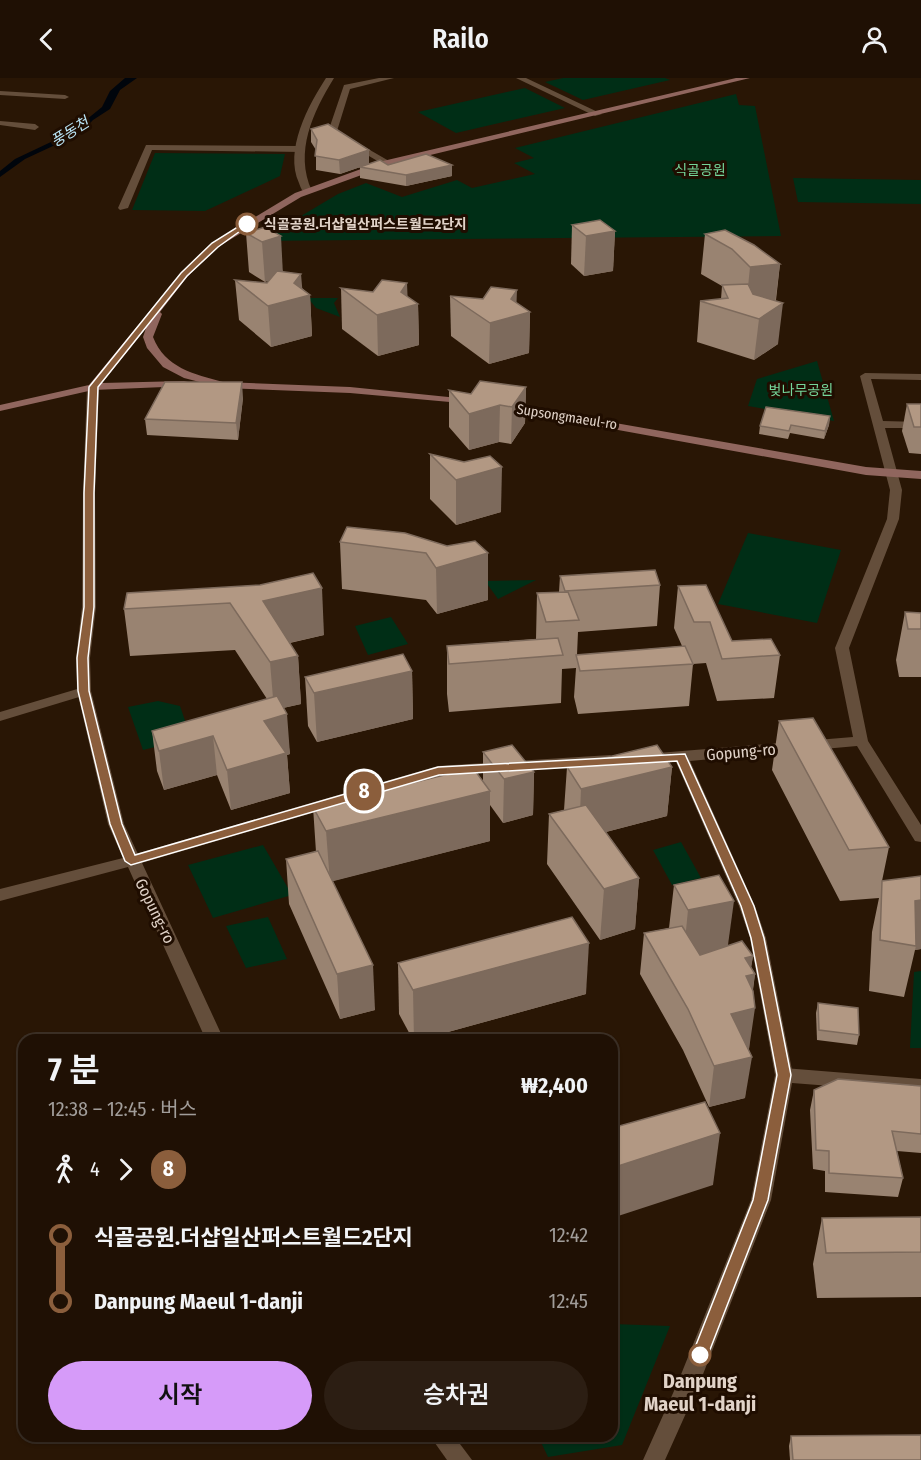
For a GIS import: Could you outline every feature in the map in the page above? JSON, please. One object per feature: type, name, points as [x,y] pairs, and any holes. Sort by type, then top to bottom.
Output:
[{"type":"main road","points":[[93,387],[162,301],[215,245],[307,191],[386,163],[746,78]]},
{"type":"main road","points":[[162,301],[148,337],[156,358],[181,374],[223,385]]},
{"type":"main road","name":"Supsongmaeul-ro","points":[[0,408],[93,387],[223,385],[350,390],[489,405],[844,467],[921,475]]},
{"type":"street","points":[[307,191],[298,172],[301,149],[309,120],[330,78]]},
{"type":"street","points":[[386,163],[332,132],[346,87],[390,78]]},
{"type":"street","points":[[520,78],[598,114]]},
{"type":"street","points":[[0,93],[64,97]]},
{"type":"street","points":[[0,102],[19,95]]},
{"type":"street","points":[[0,123],[35,127]]},
{"type":"street","points":[[123,207],[149,147],[301,149]]},
{"type":"street","points":[[921,377],[865,376],[896,490],[893,519],[842,648],[861,741],[921,837]]},
{"type":"street","name":"Gopung-ro","points":[[93,387],[89,493],[89,607],[83,658],[84,691],[116,824],[212,1034]]},
{"type":"street","points":[[877,424],[921,425]]},
{"type":"street","points":[[0,717],[84,691]]},
{"type":"street","name":"Gopung-ro","points":[[654,1460],[689,1382],[761,1200],[784,1075],[758,938],[743,896],[681,757],[861,741]]},
{"type":"street","points":[[0,895],[131,861],[438,771],[681,757]]},
{"type":"street","points":[[784,1075],[921,1086]]},
{"type":"street","points":[[446,1442],[461,1460]]},
{"type":"green space","points":[[563,78],[665,78],[670,80],[583,100],[545,82]]},
{"type":"green space","points":[[525,88],[565,108],[456,133],[418,112]]},
{"type":"green space","name":"식골공원","points":[[736,94],[739,105],[755,106],[781,236],[259,241],[338,194],[366,183],[402,197],[457,180],[472,188],[535,174],[514,163],[534,158],[515,148]]},
{"type":"green space","points":[[155,153],[285,154],[280,176],[205,211],[132,210]]},
{"type":"green space","points":[[793,178],[921,180],[921,204],[798,202]]},
{"type":"green space","points":[[308,298],[338,298],[334,303],[340,317],[316,308]]},
{"type":"green space","name":"벚나무공원","points":[[817,361],[834,421],[748,406],[757,379]]},
{"type":"green space","points":[[748,533],[841,550],[817,623],[718,604]]},
{"type":"green space","points":[[536,580],[498,599],[485,581]]},
{"type":"green space","points":[[391,617],[408,644],[368,655],[355,626]]},
{"type":"green space","points":[[158,701],[180,706],[191,738],[143,750],[128,707]]},
{"type":"green space","points":[[681,842],[701,878],[672,885],[653,850]]},
{"type":"green space","points":[[263,845],[292,895],[213,918],[188,865]]},
{"type":"green space","points":[[268,917],[287,959],[246,968],[226,926]]},
{"type":"green space","points":[[921,971],[921,1048],[910,1048],[914,972]]},
{"type":"green space","points":[[618,1324],[670,1326],[622,1445],[548,1457],[541,1442],[618,1442]]},
{"type":"shaded area","points":[[125,78],[137,78],[120,90],[110,109],[93,120],[81,133],[25,159],[0,177],[0,171],[15,159],[70,133],[102,107],[110,91]]},
{"type":"building","points":[[328,124],[369,150],[339,160],[315,156],[317,140],[311,129]]},
{"type":"building","points":[[426,154],[452,165],[406,175],[360,167],[380,160],[388,165]]},
{"type":"building","points":[[600,220],[615,231],[586,236],[572,225]]},
{"type":"building","points":[[265,227],[281,236],[262,242],[246,233]]},
{"type":"building","points":[[725,230],[754,245],[780,264],[750,267],[732,249],[705,234]]},
{"type":"building","points":[[277,271],[301,274],[294,283],[310,295],[268,306],[235,280],[267,283]]},
{"type":"building","points":[[382,280],[407,283],[401,292],[418,304],[377,315],[341,288],[373,292]]},
{"type":"building","points":[[748,284],[753,294],[783,303],[759,319],[700,301],[728,298],[722,285]]},
{"type":"building","points":[[491,287],[517,290],[511,299],[530,312],[490,323],[450,296],[483,299]]},
{"type":"building","points":[[480,381],[526,387],[512,407],[500,405],[469,414],[449,390],[471,394]]},
{"type":"building","points":[[165,382],[242,382],[236,423],[145,419]]},
{"type":"building","points":[[907,404],[921,404],[921,427],[914,427]]},
{"type":"building","points":[[766,407],[830,416],[825,431],[791,425],[789,431],[760,426]]},
{"type":"building","points":[[430,454],[464,462],[490,456],[502,467],[456,480]]},
{"type":"building","points":[[347,527],[405,533],[447,546],[475,541],[488,553],[436,568],[426,553],[340,542]]},
{"type":"building","points":[[655,570],[660,585],[565,591],[560,576]]},
{"type":"building","points":[[313,573],[322,588],[263,601],[298,656],[270,662],[230,603],[124,609],[127,593],[260,585]]},
{"type":"building","points":[[706,585],[732,641],[771,639],[780,655],[722,659],[710,622],[694,622],[678,586]]},
{"type":"building","points":[[568,592],[579,620],[546,622],[537,593]]},
{"type":"building","points":[[905,612],[921,613],[921,629],[908,629]]},
{"type":"building","points":[[558,638],[563,655],[449,664],[447,646]]},
{"type":"building","points":[[685,646],[693,664],[580,671],[576,655]]},
{"type":"building","points":[[403,654],[412,671],[314,693],[305,677]]},
{"type":"building","points":[[277,696],[287,714],[264,721],[286,753],[227,770],[213,736],[159,751],[152,731]]},
{"type":"building","points":[[813,718],[889,847],[849,850],[779,721]]},
{"type":"building","points":[[512,745],[534,772],[504,779],[483,752]]},
{"type":"building","points":[[657,745],[672,767],[581,789],[567,767]]},
{"type":"building","points":[[473,768],[490,791],[326,831],[313,807]]},
{"type":"building","points":[[586,805],[639,878],[604,889],[549,814]]},
{"type":"building","points":[[318,851],[373,965],[337,974],[286,859]]},
{"type":"building","points":[[719,875],[734,901],[688,910],[674,885]]},
{"type":"building","points":[[921,876],[921,900],[915,901],[916,946],[880,940],[882,881]]},
{"type":"building","points":[[572,917],[589,943],[413,990],[398,963]]},
{"type":"building","points":[[682,926],[700,955],[742,941],[753,956],[745,958],[755,974],[746,976],[753,991],[755,1008],[731,1014],[752,1057],[714,1066],[688,1009],[644,933]]},
{"type":"building","points":[[818,1003],[858,1008],[859,1035],[819,1030]]},
{"type":"building","points":[[838,1079],[921,1086],[921,1134],[892,1131],[903,1178],[829,1173],[829,1151],[816,1150],[814,1090]]},
{"type":"building","points":[[705,1102],[720,1133],[618,1166],[618,1126]]},
{"type":"building","points":[[921,1217],[921,1252],[826,1253],[822,1218]]},
{"type":"building","points":[[921,1435],[921,1460],[793,1460],[791,1436]]},
{"type":"bus line","name":"8","points":[[247,224],[215,245],[184,275],[93,387],[93,426],[89,473],[89,615],[83,658],[84,691],[116,824],[131,861],[387,784],[438,771],[472,767],[681,757],[747,906],[758,938],[784,1075],[761,1200],[700,1355]]},
{"type":"place","name":"식골공원.더샵일산퍼스트월드2단지","points":[[247,224]]},
{"type":"place","name":"Danpung Maeul 1-danji","points":[[700,1355]]},
{"type":"water label","name":"풍동천","points":[[70,132]]}]
